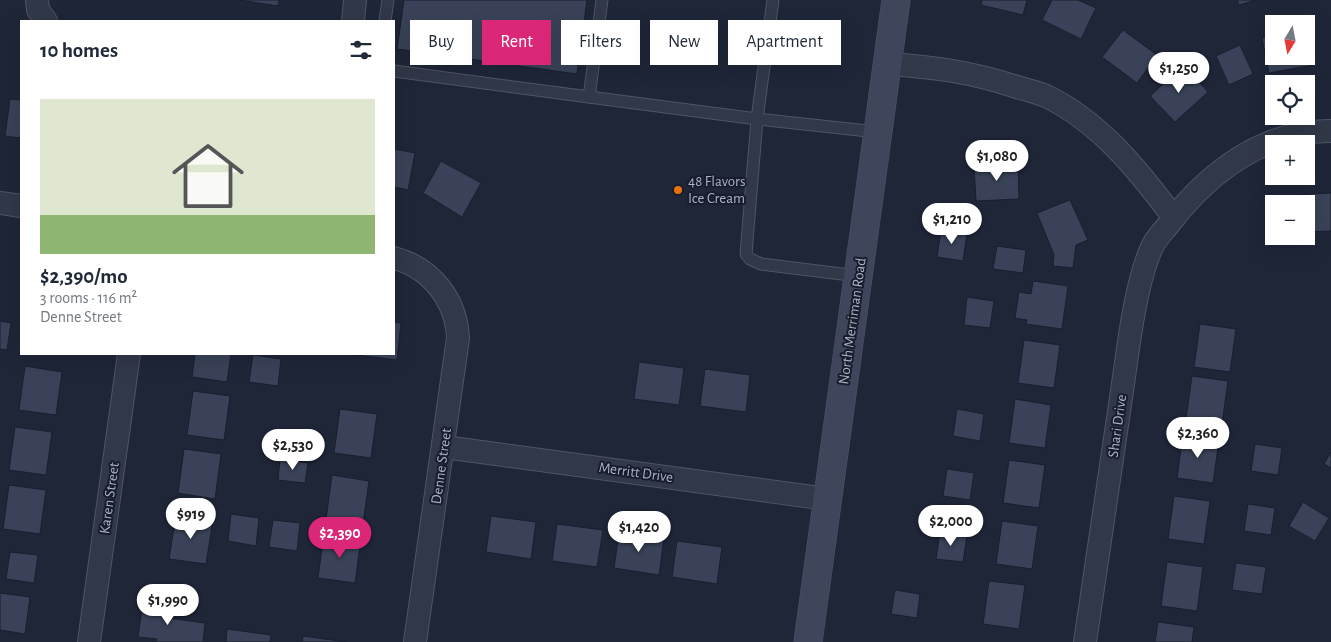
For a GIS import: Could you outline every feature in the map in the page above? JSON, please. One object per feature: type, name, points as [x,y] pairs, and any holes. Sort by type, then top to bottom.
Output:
[{"type":"main road","name":"North Merriman Road","points":[[808,642],[896,0]]},
{"type":"street","points":[[37,0],[38,10],[45,20]]},
{"type":"street","points":[[352,20],[355,0]]},
{"type":"street","points":[[887,64],[952,69],[986,77],[1045,96],[1078,116],[1113,145],[1145,179],[1174,218]]},
{"type":"street","name":"Shari Drive","points":[[1085,642],[1125,370],[1140,284],[1152,245],[1202,185],[1240,156],[1276,140],[1300,134],[1331,131]]},
{"type":"street","points":[[0,204],[20,206]]},
{"type":"street","name":"Denne Street","points":[[395,258],[406,261],[424,272],[444,293],[454,313],[458,338],[415,642]]},
{"type":"street","name":"Karen Street","points":[[90,642],[129,355]]},
{"type":"street","name":"Merritt Drive","points":[[444,447],[827,499]]},
{"type":"lane","points":[[385,20],[388,0]]},
{"type":"lane","points":[[589,97],[602,0]]},
{"type":"lane","points":[[773,0],[757,120],[746,254],[750,259],[761,264],[858,276]]},
{"type":"lane","points":[[395,71],[757,120],[878,132]]},
{"type":"building","points":[[239,0],[279,0],[278,6]]},
{"type":"building","points":[[404,0],[587,0],[584,20],[561,20],[561,65],[578,65],[577,74],[512,65],[551,65],[551,20],[482,20],[482,61],[472,59],[472,20],[410,20],[410,51],[397,49]]},
{"type":"building","points":[[982,0],[1027,0],[1023,15],[981,5]]},
{"type":"building","points":[[1052,0],[1078,0],[1096,8],[1081,39],[1042,20]]},
{"type":"building","points":[[1237,0],[1256,0],[1239,5]]},
{"type":"building","points":[[1123,30],[1157,55],[1137,83],[1102,57]]},
{"type":"building","points":[[1262,38],[1265,38],[1265,53]]},
{"type":"building","points":[[1240,45],[1253,74],[1229,85],[1216,56]]},
{"type":"building","points":[[1184,65],[1208,92],[1175,122],[1150,96]]},
{"type":"building","points":[[1267,65],[1313,65],[1269,73]]},
{"type":"building","points":[[10,99],[20,100],[20,138],[5,136]]},
{"type":"building","points":[[395,149],[415,153],[408,190],[395,187]]},
{"type":"building","points":[[441,161],[481,183],[462,217],[423,193]]},
{"type":"building","points":[[1018,164],[1019,199],[976,201],[974,165]]},
{"type":"building","points":[[1331,193],[1331,231],[1315,232],[1315,195],[1296,195]]},
{"type":"building","points":[[1070,200],[1088,240],[1076,245],[1073,268],[1053,266],[1054,255],[1037,213]]},
{"type":"building","points":[[941,230],[967,234],[963,261],[937,257]]},
{"type":"building","points":[[997,246],[1026,250],[1023,273],[993,269]]},
{"type":"building","points":[[1033,281],[1068,286],[1062,329],[1026,324],[1027,320],[1015,318],[1019,292],[1031,294]]},
{"type":"building","points":[[967,297],[994,301],[990,328],[964,325]]},
{"type":"building","points":[[0,321],[11,323],[7,350],[0,349]]},
{"type":"building","points":[[395,322],[401,323],[397,360],[356,355],[395,355]]},
{"type":"building","points":[[1200,324],[1236,329],[1230,372],[1194,367]]},
{"type":"building","points":[[1024,340],[1060,345],[1054,388],[1018,383]]},
{"type":"building","points":[[195,355],[231,355],[227,382],[192,377]]},
{"type":"building","points":[[253,355],[281,359],[278,386],[249,382]]},
{"type":"building","points":[[639,362],[684,368],[679,405],[634,399]]},
{"type":"building","points":[[25,366],[62,372],[56,415],[19,410]]},
{"type":"building","points":[[705,369],[750,375],[746,412],[700,406]]},
{"type":"building","points":[[1192,376],[1228,381],[1222,424],[1186,419]]},
{"type":"building","points":[[193,391],[230,396],[224,440],[187,435]]},
{"type":"building","points":[[1015,399],[1051,405],[1045,448],[1009,443]]},
{"type":"building","points":[[340,409],[377,414],[371,458],[334,453]]},
{"type":"building","points":[[957,409],[984,414],[980,441],[953,436]]},
{"type":"building","points":[[15,427],[52,432],[46,475],[9,470]]},
{"type":"building","points":[[1183,435],[1219,440],[1213,483],[1177,478]]},
{"type":"building","points":[[284,436],[311,439],[309,460],[281,456]]},
{"type":"building","points":[[1255,444],[1282,448],[1278,475],[1251,471]]},
{"type":"building","points":[[184,449],[221,454],[215,499],[178,493]]},
{"type":"building","points":[[1331,452],[1331,468],[1324,464]]},
{"type":"building","points":[[280,459],[308,463],[305,483],[278,480]]},
{"type":"building","points":[[1009,460],[1045,465],[1039,508],[1003,503]]},
{"type":"building","points":[[947,469],[974,473],[970,500],[943,496]]},
{"type":"building","points":[[332,475],[369,481],[363,524],[326,519]]},
{"type":"building","points":[[9,485],[46,490],[40,534],[3,529]]},
{"type":"building","points":[[1174,496],[1210,501],[1204,544],[1168,539]]},
{"type":"building","points":[[1303,502],[1329,518],[1315,541],[1289,526]]},
{"type":"building","points":[[1248,504],[1275,508],[1271,535],[1244,531]]},
{"type":"building","points":[[231,514],[259,518],[256,546],[228,541]]},
{"type":"building","points":[[176,515],[213,520],[206,564],[169,559]]},
{"type":"building","points":[[491,516],[536,522],[531,559],[486,552]]},
{"type":"building","points":[[273,520],[300,523],[297,551],[269,547]]},
{"type":"building","points":[[1002,521],[1038,526],[1032,569],[996,564]]},
{"type":"building","points":[[557,524],[603,530],[597,567],[552,561]]},
{"type":"building","points":[[619,532],[664,538],[659,575],[614,568]]},
{"type":"building","points":[[940,532],[967,536],[963,562],[936,559]]},
{"type":"building","points":[[324,534],[361,539],[355,583],[318,578]]},
{"type":"building","points":[[677,541],[722,547],[717,584],[672,577]]},
{"type":"building","points":[[10,552],[38,555],[34,583],[6,579]]},
{"type":"building","points":[[1167,562],[1203,567],[1197,611],[1161,606]]},
{"type":"building","points":[[1236,563],[1266,567],[1262,594],[1232,590]]},
{"type":"building","points":[[989,581],[1025,585],[1019,629],[983,624]]},
{"type":"building","points":[[895,590],[920,594],[917,618],[891,614]]},
{"type":"building","points":[[0,593],[30,597],[25,634],[0,630]]},
{"type":"building","points":[[143,602],[170,606],[168,618],[205,623],[203,642],[156,642],[157,639],[138,637]]},
{"type":"building","points":[[1158,622],[1194,627],[1192,642],[1155,642]]},
{"type":"building","points":[[227,629],[271,635],[270,642],[226,642]]},
{"type":"building","points":[[303,636],[346,642],[302,642]]},
{"type":"place","name":"48 Flavors Ice Cream","points":[[678,190]]}]
